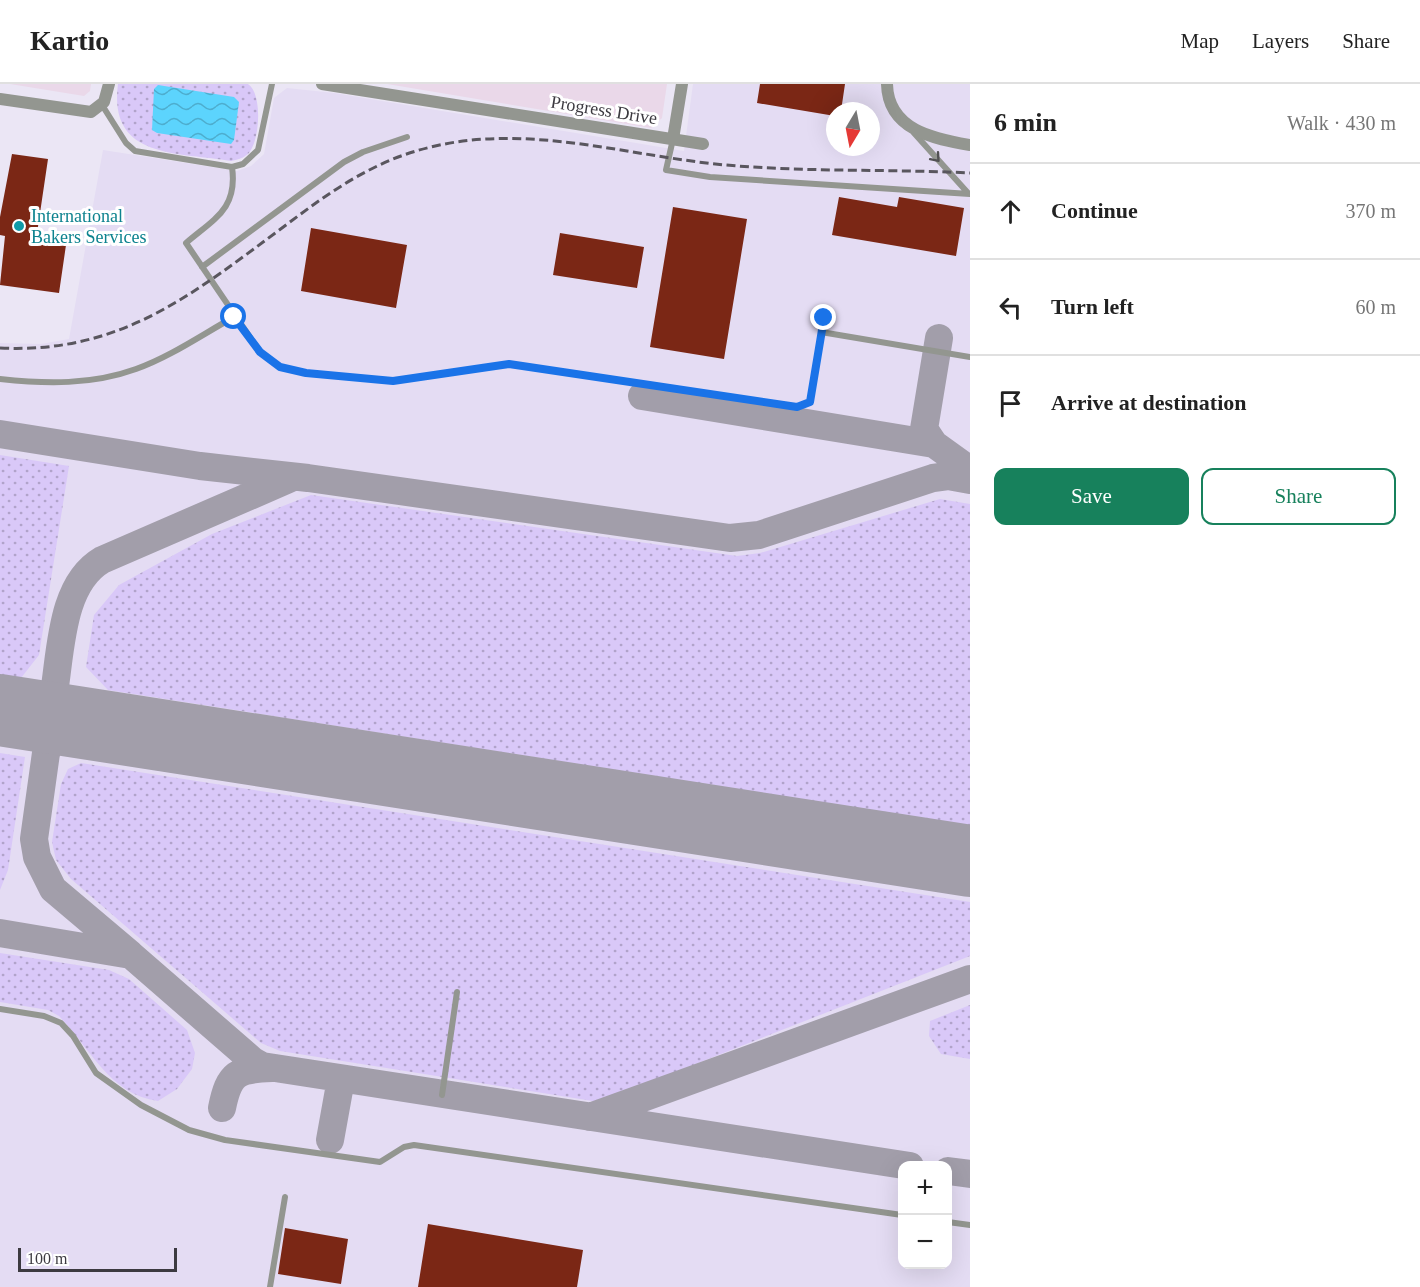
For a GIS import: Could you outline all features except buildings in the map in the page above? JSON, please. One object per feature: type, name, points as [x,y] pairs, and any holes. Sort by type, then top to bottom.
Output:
[{"type":"street","points":[[0,99],[82,113],[99,108],[109,84]]},
{"type":"street","name":"Progress Drive","points":[[321,84],[703,144]]},
{"type":"street","points":[[673,140],[682,84]]},
{"type":"street","points":[[887,84],[890,101],[904,121],[933,139],[970,145]]},
{"type":"lane","points":[[99,108],[135,151],[232,167],[251,160],[258,150],[272,84]]},
{"type":"lane","points":[[904,121],[969,194]]},
{"type":"lane","points":[[202,267],[344,162],[363,152],[407,137]]},
{"type":"lane","points":[[673,140],[666,170],[710,177],[969,194]]},
{"type":"lane","points":[[232,167],[233,194],[226,208],[186,243],[234,317],[260,352],[280,367],[306,373],[393,381],[509,364],[797,407],[810,402],[824,318]]},
{"type":"lane","points":[[0,379],[36,383],[74,383],[138,369],[234,317]]},
{"type":"lane","points":[[821,332],[970,357]]},
{"type":"lane","points":[[442,1095],[457,992]]},
{"type":"lane","points":[[0,1009],[44,1016],[61,1023],[73,1036],[96,1073],[141,1105],[189,1130],[225,1140],[380,1162],[404,1147],[414,1145],[898,1214]]},
{"type":"lane","points":[[270,1287],[285,1197]]},
{"type":"lane","points":[[952,1223],[970,1225]]},
{"type":"shaded area","points":[[10,84],[91,84],[90,91],[84,96]]},
{"type":"shaded area","points":[[118,84],[248,84],[253,89],[258,107],[257,129],[252,148],[240,159],[231,161],[189,156],[150,147],[135,139],[124,126],[118,108]]},
{"type":"shaded area","points":[[387,84],[667,84],[662,118],[651,128]]},
{"type":"shaded area","points":[[693,84],[970,84],[970,1287],[0,1287],[0,343],[41,344],[69,339],[103,150],[237,171],[251,166],[264,154],[274,98],[287,88],[334,93],[684,151]]},
{"type":"shaded area","points":[[0,455],[69,466],[39,655],[21,678],[0,675]]},
{"type":"shaded area","points":[[311,495],[737,556],[760,553],[940,499],[970,504],[970,826],[108,690],[86,667],[94,615],[119,585],[212,534]]},
{"type":"shaded area","points":[[0,753],[25,757],[8,870],[0,890]]},
{"type":"shaded area","points":[[81,763],[970,902],[970,956],[599,1102],[280,1051],[261,1043],[71,879],[56,860],[52,842],[61,784],[68,769]]},
{"type":"shaded area","points":[[0,953],[109,970],[129,979],[187,1030],[195,1053],[192,1069],[177,1089],[158,1101],[141,1097],[126,1089],[102,1068],[59,1016],[48,1010],[0,1002]]},
{"type":"shaded area","points":[[970,1005],[970,1059],[941,1054],[929,1036],[930,1021]]},
{"type":"water","points":[[158,85],[234,97],[239,102],[234,140],[231,144],[157,133],[152,130],[154,89]]},
{"type":"taxiway","points":[[934,444],[924,429],[939,338]]},
{"type":"taxiway","points":[[642,396],[934,444],[970,470]]},
{"type":"taxiway","points":[[0,434],[200,466],[308,478],[730,538],[759,535],[933,478],[948,476],[970,480]]},
{"type":"taxiway","points":[[93,724],[64,709],[54,693],[65,619],[78,585],[88,571],[102,560],[289,479]]},
{"type":"taxiway","points":[[93,724],[62,733],[52,740],[46,753],[34,839],[37,857],[53,889],[130,954]]},
{"type":"taxiway","points":[[0,933],[131,955],[253,1061],[262,1066],[898,1164]]},
{"type":"taxiway","points":[[590,1117],[970,979]]},
{"type":"taxiway","points":[[222,1108],[228,1087],[236,1075],[250,1070],[272,1068]]},
{"type":"taxiway","points":[[330,1140],[341,1079]]},
{"type":"taxiway","points":[[952,1172],[970,1174]]},
{"type":"runway","points":[[0,710],[970,861]]},
{"type":"railway","points":[[0,348],[44,347],[83,341],[120,330],[154,314],[220,274],[320,200],[372,168],[431,147],[469,140],[508,138],[546,140],[738,166],[970,173]]},
{"type":"place","name":"International Bakers Services","points":[[19,226]]},
{"type":"route","points":[[234,317],[260,352],[280,367],[306,373],[393,381],[468,368],[509,364],[764,404],[797,407],[810,402],[824,318]]}]
